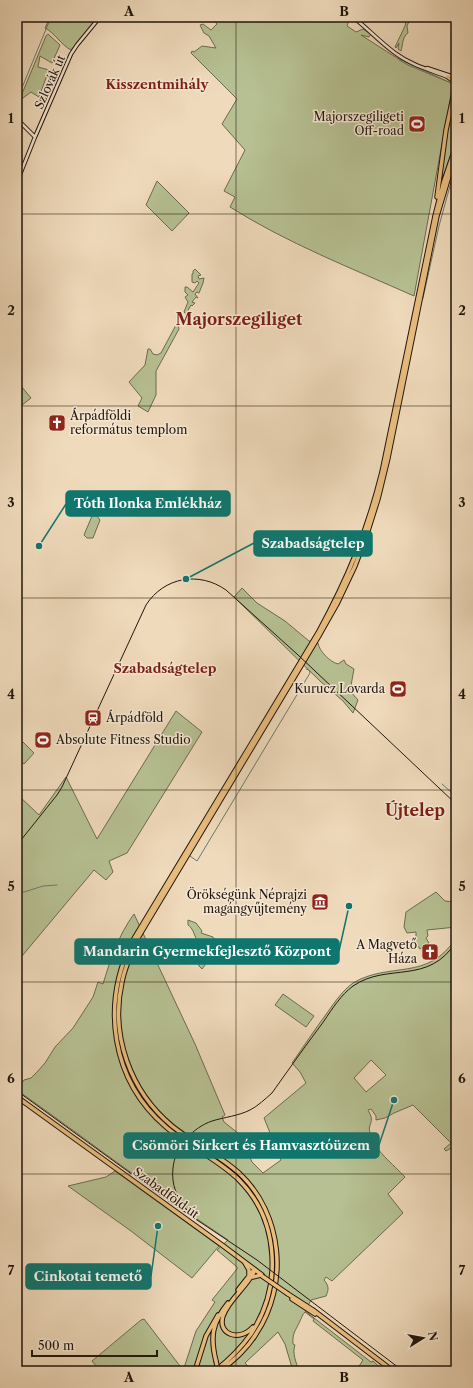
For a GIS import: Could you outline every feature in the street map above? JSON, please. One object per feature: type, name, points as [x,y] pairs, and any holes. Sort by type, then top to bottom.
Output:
[{"type":"main road","name":"Szlovák út","points":[[17,182],[73,51],[100,17]]},
{"type":"main road","points":[[353,17],[395,53],[409,62],[448,77],[455,78]]},
{"type":"main road","points":[[423,68],[433,69],[455,78]]},
{"type":"main road","points":[[435,216],[446,130],[456,85],[454,81],[448,77]]},
{"type":"main road","points":[[17,119],[35,137]]},
{"type":"main road","points":[[215,1371],[245,1342],[261,1316],[268,1298],[272,1269],[271,1246],[264,1217],[251,1195],[240,1181],[224,1167],[165,1126],[151,1113],[140,1098],[126,1074],[118,1047],[114,1016],[116,986],[124,959],[134,937],[308,650],[334,602],[355,558],[369,519],[382,472],[435,216],[448,168],[456,146]]},
{"type":"main road","points":[[255,1270],[226,1308],[214,1327],[212,1337],[213,1350],[219,1371],[241,1353],[253,1340],[266,1318],[271,1305],[277,1274],[277,1255],[273,1231],[254,1191],[239,1174],[221,1159],[171,1125],[154,1109],[140,1091],[126,1060],[120,1035],[118,1006],[121,983],[130,954],[145,926],[320,634],[343,591],[359,554],[374,514],[385,471],[430,249],[456,153]]},
{"type":"main road","name":"Szabadföld út","points":[[17,1097],[245,1262],[288,1294],[291,1298],[323,1319],[392,1371]]},
{"type":"main road","points":[[245,1262],[250,1277]]},
{"type":"main road","points":[[250,1277],[261,1275]]},
{"type":"main road","points":[[226,1308],[222,1323],[225,1330],[233,1335],[240,1336],[248,1332],[261,1316]]},
{"type":"main road","points":[[195,1371],[208,1330],[216,1317],[226,1308]]},
{"type":"green space","points":[[50,17],[91,17],[94,19],[94,23],[71,50],[45,28]]},
{"type":"green space","points":[[210,17],[345,17],[349,20],[347,26],[356,32],[363,29],[371,34],[369,37],[361,35],[397,58],[453,84],[414,296],[297,244],[230,207],[235,197],[224,191],[245,150],[222,124],[237,99],[191,53],[202,46],[216,48],[209,36],[204,33],[200,25],[203,24],[211,30],[217,24]]},
{"type":"green space","points":[[407,17],[411,17],[407,26],[408,33],[404,39],[401,51],[398,49],[399,43],[396,48],[395,47],[405,26]]},
{"type":"green space","points":[[48,34],[60,45],[52,63],[40,56],[38,67],[49,70],[39,97],[31,92],[19,101],[46,36]]},
{"type":"green space","points":[[456,90],[456,140],[441,183],[446,137]]},
{"type":"green space","points":[[157,181],[189,213],[172,231],[146,205]]},
{"type":"green space","points":[[195,269],[201,275],[198,276],[199,279],[204,278],[203,283],[199,293],[197,292],[195,294],[198,298],[196,297],[192,302],[195,303],[192,306],[191,305],[186,314],[184,312],[188,302],[185,297],[188,295],[185,292],[185,287],[193,292],[199,283],[197,281],[195,283],[192,282],[192,274]]},
{"type":"green space","points":[[176,325],[178,325],[179,329],[156,371],[156,395],[148,412],[138,406],[142,398],[129,382],[145,365],[148,349],[150,349],[153,354],[157,355],[161,353]]},
{"type":"green space","points":[[21,386],[31,398],[17,409],[17,389]]},
{"type":"green space","points":[[92,516],[97,516],[100,520],[93,538],[87,538],[84,535]]},
{"type":"green space","points":[[242,588],[257,603],[285,621],[309,641],[318,643],[325,656],[338,664],[344,660],[346,664],[354,669],[350,691],[358,700],[353,713],[343,701],[320,681],[234,597]]},
{"type":"green space","points":[[176,711],[202,732],[127,853],[109,861],[113,872],[106,880],[94,870],[17,962],[17,794],[39,815],[66,777],[97,839]]},
{"type":"green space","points":[[23,742],[34,753],[24,764],[17,758],[17,748]]},
{"type":"green space","points":[[436,892],[445,901],[456,902],[456,927],[427,930],[428,936],[426,938],[429,943],[420,949],[414,941],[416,940],[416,932],[407,933],[404,927],[406,912]]},
{"type":"green space","points":[[134,914],[195,1044],[225,1115],[222,1117],[224,1122],[239,1134],[252,1162],[263,1173],[281,1160],[264,1118],[306,1083],[300,1072],[292,1063],[339,997],[353,983],[367,977],[421,966],[433,960],[445,952],[456,938],[456,1150],[453,1147],[446,1151],[444,1149],[451,1143],[413,1105],[385,1118],[376,1120],[376,1116],[371,1109],[368,1110],[371,1118],[369,1130],[375,1145],[405,1177],[388,1194],[403,1213],[332,1281],[326,1277],[324,1280],[328,1286],[328,1289],[326,1296],[311,1300],[305,1311],[371,1362],[373,1361],[384,1371],[356,1371],[363,1360],[313,1321],[314,1319],[305,1312],[293,1337],[293,1344],[295,1345],[294,1354],[299,1371],[293,1371],[285,1344],[278,1332],[245,1363],[251,1369],[250,1371],[183,1371],[196,1331],[215,1302],[212,1300],[237,1269],[237,1267],[217,1250],[228,1240],[194,1217],[186,1209],[181,1208],[160,1194],[17,1090],[24,1080],[31,1078],[37,1072],[45,1063],[55,1047],[73,1028],[93,997],[98,982],[103,984],[109,965],[128,922]],"holes":[[[371,1060],[386,1075],[366,1092],[354,1078]]]},
{"type":"green space","points":[[188,920],[196,923],[202,931],[201,933],[221,941],[218,955],[211,953],[208,961],[202,969],[199,966],[197,959],[197,940],[190,926],[188,925]]},
{"type":"green space","points":[[283,994],[314,1016],[306,1027],[275,1005]]},
{"type":"green space","points":[[115,1171],[219,1246],[192,1278],[131,1231],[68,1186],[106,1177]]},
{"type":"green space","points":[[144,1319],[180,1366],[179,1371],[100,1371],[92,1361]]},
{"type":"waterway","points":[[17,100],[51,17]]},
{"type":"waterway","points":[[399,60],[451,83]]},
{"type":"waterway","points":[[449,108],[452,85]]},
{"type":"waterway","points":[[454,102],[456,97]]},
{"type":"waterway","points":[[423,298],[439,226],[456,164]]},
{"type":"waterway","points":[[190,856],[197,861],[310,673],[309,670],[306,669]]},
{"type":"waterway","points":[[442,784],[451,792],[456,794]]},
{"type":"waterway","points":[[17,892],[24,892],[43,886],[57,885]]},
{"type":"tram line","points":[[17,845],[62,787],[146,605],[162,588],[183,580],[205,580],[226,590],[297,654],[456,804]]},
{"type":"tram line","points":[[187,1210],[180,1201],[176,1191],[173,1180],[173,1168],[177,1153],[191,1133],[212,1121],[250,1110],[272,1093],[337,1002],[353,986],[366,979],[380,975],[407,972],[433,964],[445,956],[456,942]]},
{"type":"tram line","points":[[17,1091],[173,1204],[257,1260],[403,1371]]},
{"type":"place","name":"Majorszegiligeti Off-road","points":[[417,124]]},
{"type":"place","name":"Árpádföldi református templom","points":[[57,423]]},
{"type":"place","name":"Tóth Ilonka Emlékház","points":[[39,546]]},
{"type":"place","name":"Szabadságtelep","points":[[186,579]]},
{"type":"place","name":"Kurucz Lovarda","points":[[398,689]]},
{"type":"place","name":"Árpádföld","points":[[93,718]]},
{"type":"place","name":"Absolute Fitness Studio","points":[[43,740]]},
{"type":"place","name":"Örökségünk Néprajzi magángyűjtemény","points":[[320,902]]},
{"type":"place","name":"Mandarin Gyermekfejlesztő Központ","points":[[349,906]]},
{"type":"place","name":"A Magvető Háza","points":[[430,952]]},
{"type":"place","name":"Csömöri Sírkert és Hamvasztóüzem","points":[[394,1100]]},
{"type":"place","name":"Cinkotai temető","points":[[158,1226]]},
{"type":"district","name":"Kisszentmihály","points":[[157,84]]},
{"type":"district","name":"Majorszegiliget","points":[[239,319]]},
{"type":"district","name":"Szabadságtelep","points":[[165,668]]},
{"type":"district","name":"Újtelep","points":[[415,810]]}]
